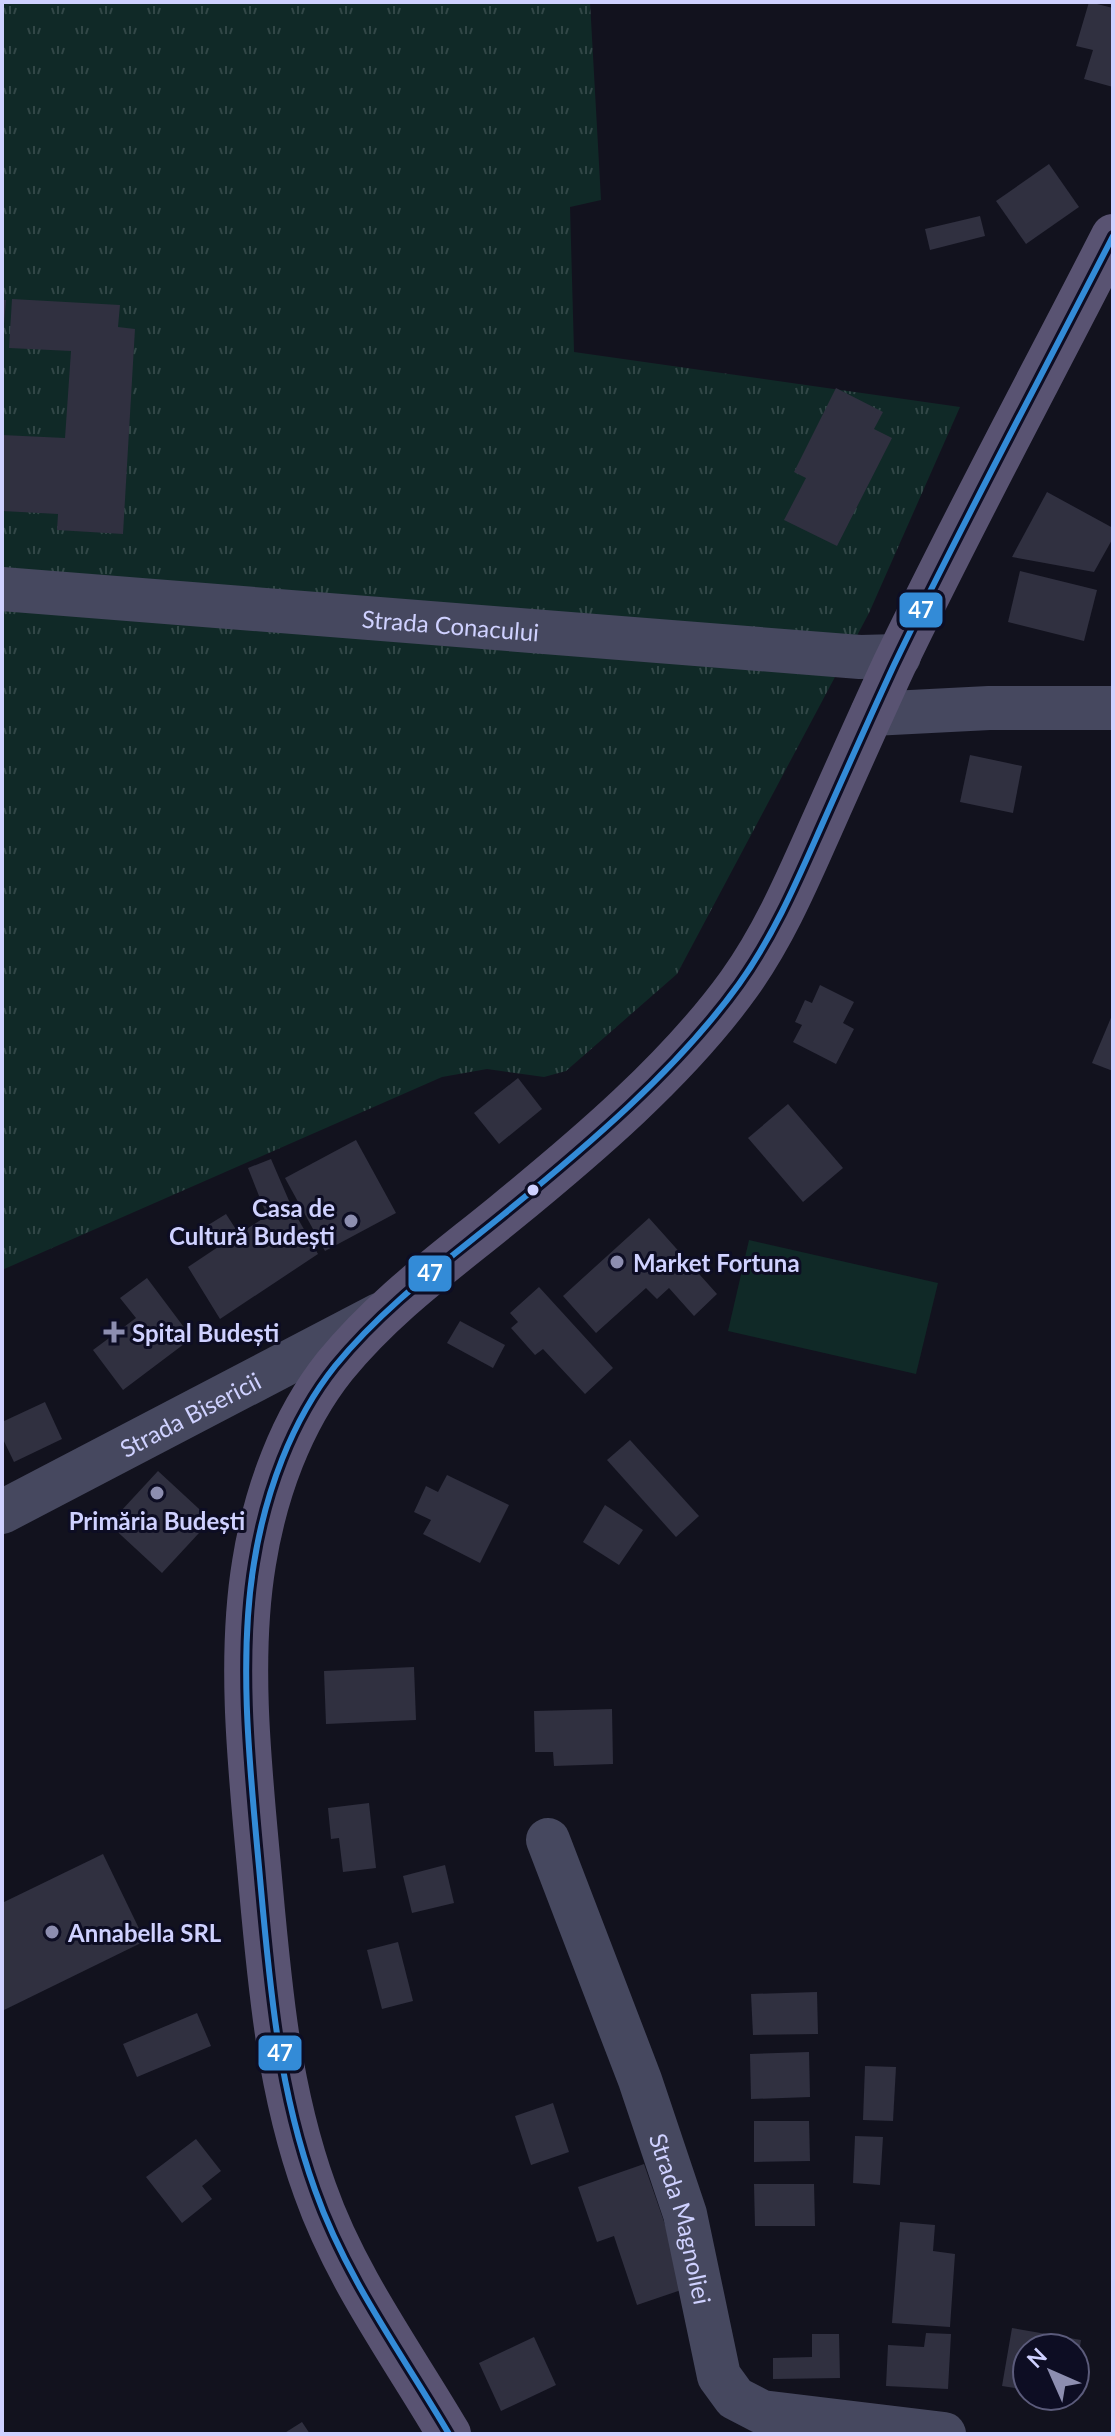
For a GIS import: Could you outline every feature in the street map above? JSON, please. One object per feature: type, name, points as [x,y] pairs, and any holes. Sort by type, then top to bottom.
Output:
[{"type":"main road","points":[[449,2434],[359,2286],[331,2232],[303,2155],[277,2045],[254,1808],[248,1685],[253,1566],[265,1512],[283,1456],[304,1413],[331,1371],[380,1315],[506,1212],[609,1122],[704,1027],[737,987],[785,907],[899,656],[1113,236]]},
{"type":"street","name":"Strada Conacului","points":[[2,589],[860,657],[899,656]]},
{"type":"street","points":[[872,714],[989,708],[1113,708]]},
{"type":"street","name":"Strada Bisericii","points":[[2,1512],[380,1315]]},
{"type":"street","name":"Strada Magnoliei","points":[[548,1840],[640,2080],[685,2214],[719,2376],[735,2398],[762,2412],[944,2434]]},
{"type":"green space","points":[[2,2],[590,2],[601,200],[570,207],[574,352],[960,407],[869,613],[677,974],[566,1071],[544,1077],[487,1069],[442,1077],[2,1270]]},
{"type":"green space","points":[[749,1240],[938,1283],[916,1374],[728,1331]]},
{"type":"building","points":[[1089,2],[1113,8],[1113,87],[1084,79],[1093,50],[1076,46]]},
{"type":"building","points":[[1049,164],[1079,207],[1026,244],[996,201]]},
{"type":"building","points":[[980,216],[985,236],[930,250],[925,229]]},
{"type":"building","points":[[12,299],[120,305],[118,327],[135,329],[123,534],[57,530],[58,514],[2,511],[2,435],[65,438],[71,351],[9,348]]},
{"type":"building","points":[[2,300],[6,300],[4,324],[2,324]]},
{"type":"building","points":[[836,388],[883,412],[874,429],[892,438],[837,546],[784,520],[806,478],[794,472]]},
{"type":"building","points":[[1047,492],[1113,528],[1113,538],[1094,572],[1012,557]]},
{"type":"building","points":[[1020,571],[1097,590],[1084,641],[1008,622]]},
{"type":"building","points":[[970,755],[1022,766],[1013,813],[960,802]]},
{"type":"building","points":[[820,985],[854,1002],[843,1023],[854,1029],[836,1064],[793,1042],[802,1025],[795,1022],[805,1000],[812,1003]]},
{"type":"building","points":[[1113,1013],[1113,1071],[1092,1063]]},
{"type":"building","points":[[518,1078],[542,1109],[499,1144],[474,1113]]},
{"type":"building","points":[[788,1104],[843,1168],[803,1202],[748,1138]]},
{"type":"building","points":[[356,1140],[396,1213],[325,1251],[285,1178]]},
{"type":"building","points":[[271,1159],[293,1210],[318,1254],[220,1319],[188,1267],[218,1247],[205,1227],[226,1214],[239,1234],[267,1216],[248,1168]]},
{"type":"building","points":[[649,1218],[717,1294],[694,1316],[669,1288],[657,1299],[646,1288],[596,1333],[563,1296]]},
{"type":"building","points":[[147,1278],[192,1338],[123,1390],[93,1350],[136,1318],[120,1298]]},
{"type":"building","points":[[539,1287],[613,1368],[585,1394],[543,1349],[535,1355],[511,1328],[518,1322],[510,1313]]},
{"type":"building","points":[[460,1321],[505,1345],[493,1368],[447,1343]]},
{"type":"building","points":[[45,1402],[62,1439],[14,1462],[2,1437],[2,1422]]},
{"type":"building","points":[[630,1440],[699,1516],[676,1537],[607,1460]]},
{"type":"building","points":[[158,1471],[211,1520],[162,1573],[109,1524]]},
{"type":"building","points":[[447,1475],[509,1505],[480,1563],[423,1534],[431,1520],[414,1512],[426,1486],[438,1492]]},
{"type":"building","points":[[605,1505],[643,1530],[619,1565],[583,1542]]},
{"type":"building","points":[[414,1667],[416,1720],[326,1724],[324,1671]]},
{"type":"building","points":[[612,1709],[613,1764],[554,1766],[553,1752],[535,1752],[534,1711]]},
{"type":"building","points":[[369,1803],[376,1868],[343,1872],[339,1838],[331,1839],[328,1808]]},
{"type":"building","points":[[103,1854],[145,1941],[2,2011],[2,1903]]},
{"type":"building","points":[[445,1865],[454,1903],[412,1913],[403,1876]]},
{"type":"building","points":[[398,1942],[413,2001],[382,2009],[367,1950]]},
{"type":"building","points":[[817,1992],[818,2034],[753,2035],[751,1994]]},
{"type":"building","points":[[197,2013],[211,2046],[137,2077],[123,2044]]},
{"type":"building","points":[[809,2052],[810,2097],[751,2099],[750,2054]]},
{"type":"building","points":[[865,2066],[896,2067],[893,2121],[863,2120]]},
{"type":"building","points":[[553,2103],[569,2152],[531,2165],[515,2116]]},
{"type":"building","points":[[754,2121],[809,2121],[810,2161],[754,2162]]},
{"type":"building","points":[[855,2136],[883,2137],[880,2185],[853,2183]]},
{"type":"building","points":[[196,2139],[221,2171],[202,2186],[212,2199],[182,2223],[146,2177]]},
{"type":"building","points":[[644,2164],[687,2288],[637,2305],[614,2236],[597,2242],[578,2187]]},
{"type":"building","points":[[754,2184],[814,2184],[815,2226],[755,2226]]},
{"type":"building","points":[[900,2222],[935,2225],[933,2251],[955,2254],[950,2327],[892,2323]]},
{"type":"building","points":[[1012,2328],[1035,2332],[1011,2332]]},
{"type":"building","points":[[926,2333],[951,2334],[948,2389],[886,2386],[888,2345],[924,2347]]},
{"type":"building","points":[[812,2334],[839,2334],[840,2378],[773,2379],[773,2358],[812,2357]]},
{"type":"building","points":[[1011,2334],[1011,2387],[1002,2386]]},
{"type":"building","points":[[534,2337],[556,2385],[501,2411],[479,2363]]},
{"type":"building","points":[[302,2422],[310,2434],[283,2434]]},
{"type":"transit line","name":"47","points":[[449,2434],[342,2254],[302,2150],[283,2071],[263,1908],[249,1754],[246,1676],[249,1600],[265,1511],[282,1459],[305,1410],[319,1387],[354,1344],[416,1286],[629,1106],[688,1047],[752,965],[794,887],[920,611],[1113,236]]},
{"type":"place","name":"Casa de Cultură Budești","points":[[351,1221]]},
{"type":"place","name":"Market Fortuna","points":[[617,1262]]},
{"type":"place","name":"Spital Budești","points":[[114,1332]]},
{"type":"place","name":"Primăria Budești","points":[[157,1493]]},
{"type":"place","name":"Annabella SRL","points":[[52,1932]]}]
